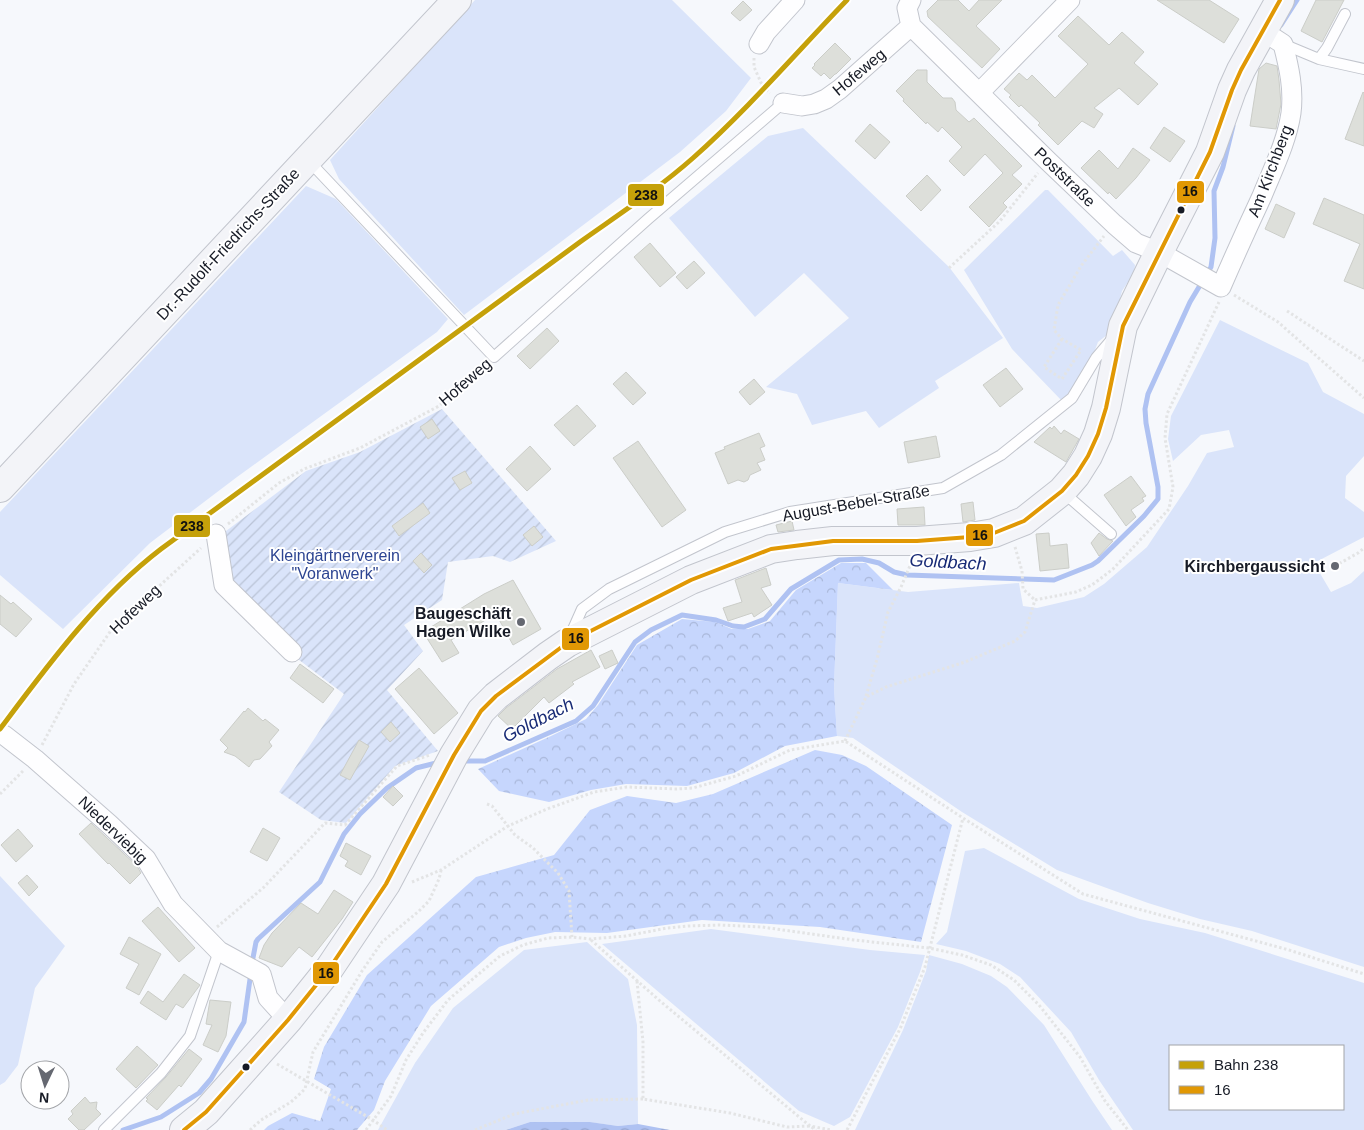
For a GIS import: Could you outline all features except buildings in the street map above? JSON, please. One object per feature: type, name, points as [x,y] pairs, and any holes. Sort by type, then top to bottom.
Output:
[{"type":"street","name":"Dr.-Rudolf-Friedrichs-Straße","points":[[0,488],[457,0]]},
{"type":"street","points":[[759,44],[766,32],[795,0]]},
{"type":"street","points":[[911,0],[907,8],[911,26]]},
{"type":"street","points":[[979,93],[1070,0]]},
{"type":"street","name":"August-Bebel-Straße","points":[[184,1130],[218,1100],[288,1020],[329,969],[386,884],[453,758],[481,711],[496,696],[548,656],[567,643],[691,580],[771,549],[797,544],[833,541],[917,541],[970,538],[994,533],[1024,522],[1062,491],[1076,475],[1088,456],[1098,434],[1106,408],[1123,326],[1210,152],[1241,70],[1274,39],[1280,0]]},
{"type":"street","name":"Poststraße","points":[[911,26],[1114,224],[1136,244],[1159,252]]},
{"type":"street","name":"Hofeweg","points":[[783,103],[802,106],[826,99],[840,89],[911,26]]},
{"type":"street","name":"Am Kirchberg","points":[[1221,287],[1270,177],[1289,126],[1292,94],[1290,75],[1274,39]]},
{"type":"street","points":[[1159,252],[1221,287]]},
{"type":"street","points":[[216,534],[224,584],[292,652]]},
{"type":"street","name":"Niederviebig","points":[[4,735],[35,759],[146,859],[173,904],[219,951],[261,974],[268,998],[288,1020]]},
{"type":"lane","points":[[1319,59],[1327,48],[1344,14]]},
{"type":"lane","points":[[1274,39],[1319,59],[1364,69]]},
{"type":"lane","name":"Hofeweg","points":[[494,357],[648,219],[783,103]]},
{"type":"lane","points":[[307,160],[494,357]]},
{"type":"lane","name":"August-Bebel-Straße","points":[[567,643],[582,609],[609,589],[725,532],[790,512],[943,488],[993,460],[1072,398],[1096,358],[1123,326]]},
{"type":"lane","points":[[1062,491],[1111,534]]},
{"type":"lane","points":[[104,1130],[161,1073],[190,1036],[219,951]]},
{"type":"path","points":[[759,44],[754,56],[754,67],[763,87],[783,103]]},
{"type":"path","points":[[949,268],[1000,220],[1048,161]]},
{"type":"path","points":[[1062,339],[1044,368],[1062,379],[1081,350],[1062,339],[1054,330],[1058,305],[1081,266],[1114,224]]},
{"type":"path","points":[[1221,287],[1278,322],[1364,398]]},
{"type":"path","points":[[1035,600],[1076,592],[1092,585],[1113,569],[1169,509],[1173,486],[1165,438],[1167,414],[1221,298],[1221,287]]},
{"type":"path","points":[[1287,311],[1364,361]]},
{"type":"path","name":"Hofeweg","points":[[0,794],[35,759],[74,684],[112,629],[216,534],[279,483],[304,468],[360,448],[439,406],[494,357]]},
{"type":"path","points":[[1334,566],[1364,548]]},
{"type":"path","points":[[845,740],[866,697],[888,612],[909,569]]},
{"type":"path","points":[[1022,571],[1023,589],[1035,600]]},
{"type":"path","points":[[866,697],[886,687],[965,662],[1015,641],[1025,632],[1035,600]]},
{"type":"path","points":[[386,884],[406,884],[441,870],[508,826],[594,792],[627,787],[693,788],[736,776],[790,750],[845,740],[1082,894],[1289,950],[1364,974]]},
{"type":"path","points":[[204,935],[220,926],[263,888],[325,823],[346,825],[397,766],[442,750],[453,758]]},
{"type":"path","points":[[487,804],[492,806],[515,835],[533,848],[558,873],[569,891],[572,938]]},
{"type":"path","points":[[847,1130],[900,1029],[924,967],[963,818]]},
{"type":"path","points":[[250,1130],[261,1120],[291,1102],[305,1089],[313,1052],[362,971],[382,942],[428,901],[439,879],[441,870]]},
{"type":"path","points":[[366,1130],[391,1096],[406,1060],[422,1033],[448,1000],[500,956],[523,945],[548,938],[590,939],[626,936],[688,926],[720,925],[762,927],[929,948],[962,955],[991,965],[1014,980],[1039,1005],[1080,1057],[1105,1101],[1128,1130]]},
{"type":"path","points":[[590,939],[637,981],[816,1130]]},
{"type":"path","points":[[637,981],[643,1042],[643,1099]]},
{"type":"path","points":[[259,1054],[307,1080],[387,1130]]},
{"type":"path","points":[[475,1130],[514,1114],[588,1100],[643,1099],[730,1113],[787,1127],[810,1126],[831,1130]]},
{"type":"green space","points":[[475,0],[672,0],[751,78],[726,111],[680,152],[464,315],[339,179],[330,160]]},
{"type":"green space","points":[[803,128],[949,267],[1003,338],[935,381],[939,388],[879,428],[866,411],[812,425],[797,394],[766,387],[849,318],[804,273],[755,317],[669,218],[768,136]]},
{"type":"green space","points":[[306,186],[336,199],[448,319],[437,332],[237,477],[150,543],[63,629],[0,575],[0,512]]},
{"type":"green space","points":[[1045,190],[1048,190],[1113,256],[1122,250],[1135,265],[1134,273],[1122,291],[1112,331],[1098,342],[1084,374],[1062,401],[1012,349],[964,270]]},
{"type":"green space","points":[[1220,320],[1308,363],[1323,392],[1364,414],[1364,456],[1346,476],[1345,498],[1364,512],[1364,537],[1314,563],[1331,592],[1351,583],[1364,571],[1364,967],[1252,931],[1200,919],[1148,903],[1057,870],[962,812],[853,738],[837,736],[834,687],[838,583],[908,592],[1019,583],[1023,606],[1037,608],[1084,597],[1104,584],[1147,547],[1188,486],[1207,453],[1234,447],[1229,430],[1201,435],[1173,461],[1168,439],[1171,416]]},
{"type":"green space","name":"Kleingärtnerverein \"Voranwerk\"","points":[[442,409],[556,541],[510,562],[493,556],[448,562],[442,600],[404,625],[423,651],[387,690],[438,751],[395,766],[346,823],[321,820],[279,792],[344,694],[282,647],[224,585],[218,537],[306,471],[360,452]]},
{"type":"green space","points":[[841,563],[866,563],[893,590],[838,583],[834,687],[837,736],[785,746],[734,773],[687,786],[626,784],[591,790],[549,802],[499,791],[478,769],[586,719],[598,705],[637,645],[682,619],[715,622],[732,629],[748,629],[770,621],[796,590]]},
{"type":"green space","points":[[815,750],[842,755],[866,766],[952,825],[921,942],[820,927],[702,920],[607,933],[555,932],[526,938],[499,947],[431,1006],[385,1081],[374,1110],[357,1130],[264,1130],[292,1113],[320,1121],[331,1089],[314,1079],[324,1047],[367,975],[476,877],[554,855],[590,810],[627,796],[676,803],[713,794]]},
{"type":"green space","points":[[984,848],[1079,899],[1140,919],[1205,933],[1364,983],[1364,1130],[1133,1130],[1099,1080],[1071,1032],[1020,977],[1000,964],[966,951],[936,944],[947,932],[965,851]]},
{"type":"green space","points":[[0,876],[65,946],[35,988],[18,1065],[5,1082],[0,1085]]},
{"type":"green space","points":[[711,929],[870,950],[925,955],[898,1027],[850,1117],[834,1126],[799,1111],[602,944]]},
{"type":"green space","points":[[587,942],[628,979],[637,1025],[638,1124],[618,1126],[589,1122],[530,1122],[506,1130],[378,1130],[415,1063],[453,1008],[524,950]]},
{"type":"green space","points":[[929,955],[962,964],[991,976],[1007,987],[1044,1025],[1112,1130],[855,1130],[903,1030],[926,971]]},
{"type":"water","points":[[530,1122],[590,1122],[618,1126],[638,1124],[670,1130],[506,1130]]},
{"type":"waterway","name":"Goldbach","points":[[1281,25],[1297,0]]},
{"type":"waterway","name":"Goldbach","points":[[461,761],[485,761],[576,721],[593,706],[635,642],[651,630],[682,615],[716,620],[733,626],[744,627],[765,619],[791,589],[839,560],[862,559],[879,563],[894,572],[907,575],[1054,580],[1098,561],[1144,516],[1158,499],[1158,487],[1146,423],[1145,409],[1148,394],[1190,302],[1211,267],[1215,238],[1214,191],[1223,167],[1233,126]]},
{"type":"waterway","name":"Goldbach","points":[[252,963],[258,939],[320,882],[344,834],[360,814],[387,788],[416,768],[440,762]]},
{"type":"waterway","name":"Goldbach","points":[[123,1130],[161,1117],[199,1093],[211,1079],[244,1022],[251,972]]},
{"type":"rail line","name":"238","points":[[0,729],[74,633],[138,568],[161,549],[666,180],[693,158],[733,120],[847,0]]},
{"type":"transit line","name":"16","points":[[184,1130],[206,1112],[288,1020],[329,969],[386,884],[454,755],[481,711],[496,696],[567,643],[691,580],[771,549],[833,541],[917,541],[994,533],[1024,521],[1062,491],[1076,475],[1088,456],[1098,434],[1106,408],[1123,326],[1210,152],[1241,70],[1280,0]]},
{"type":"place","name":"Kirchbergaussicht","points":[[1335,566]]},
{"type":"place","name":"Baugeschäft Hagen Wilke","points":[[521,622]]}]
